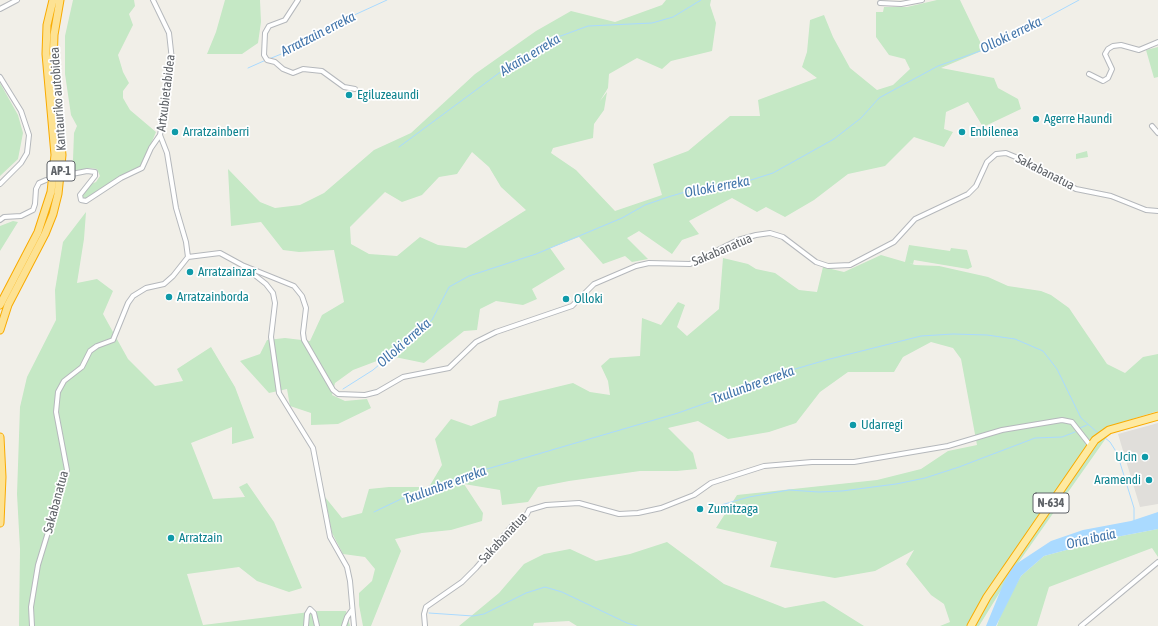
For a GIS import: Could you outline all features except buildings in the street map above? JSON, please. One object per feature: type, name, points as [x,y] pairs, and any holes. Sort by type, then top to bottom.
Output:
[{"type":"highway","name":"Kantauriko autobidea","points":[[0,305],[38,232],[51,192],[55,155],[46,54],[47,25],[53,0]]},
{"type":"highway","name":"Kantauriko autobidea","points":[[0,330],[8,305],[45,234],[53,214],[58,194],[62,155],[53,66],[54,35],[60,0]]},
{"type":"highway","name":"N-634","points":[[971,626],[986,597],[1090,445],[1100,435],[1108,430],[1158,416]]},
{"type":"highway","points":[[0,437],[2,477],[0,523]]},
{"type":"street","points":[[0,9],[17,0]]},
{"type":"street","name":"Artxubietabidea","points":[[153,0],[168,33],[172,60],[160,135],[167,153],[171,183],[186,242],[188,258]]},
{"type":"street","points":[[298,0],[285,20],[269,26],[265,33],[266,59],[275,62],[283,69],[293,73],[303,69],[322,71],[344,87],[355,89]]},
{"type":"street","points":[[880,3],[901,4],[922,0]]},
{"type":"street","points":[[1089,74],[1103,81],[1108,78],[1112,69],[1105,54],[1108,49],[1113,46],[1121,45],[1139,50],[1158,42]]},
{"type":"street","points":[[0,77],[21,111],[27,125],[29,135],[27,153],[21,163],[0,184]]},
{"type":"street","points":[[1152,126],[1158,133]]},
{"type":"street","points":[[67,175],[87,171],[95,172],[95,176],[80,195],[81,200],[86,201],[121,178],[142,168],[151,148],[160,135]]},
{"type":"street","name":"Sakabanatua","points":[[32,626],[31,607],[38,565],[67,470],[56,412],[58,392],[64,381],[74,375],[82,367],[90,351],[97,346],[113,340],[128,303],[133,296],[146,288],[164,284],[188,258],[220,253],[242,265],[294,286],[302,296],[306,308],[303,333],[304,340],[333,390],[338,394],[366,395],[377,392],[403,377],[449,368],[476,342],[496,332],[572,306],[594,284],[636,266],[649,263],[690,264],[738,240],[770,233],[783,237],[816,262],[828,266],[850,265],[894,242],[915,219],[956,201],[968,194],[976,186],[987,162],[996,154],[1006,153],[1018,158],[1081,190],[1111,196],[1146,210],[1158,211]]},
{"type":"street","points":[[0,220],[4,217],[28,214],[33,210],[36,189],[39,183],[46,180]]},
{"type":"street","name":"Sakabanatua","points":[[242,265],[266,284],[273,293],[275,304],[271,337],[278,393],[313,448],[330,537],[347,567],[350,581],[354,626]]},
{"type":"street","name":"Sakabanatua","points":[[425,626],[424,614],[426,607],[471,573],[512,526],[524,520],[529,510],[546,505],[579,503],[619,514],[638,513],[661,508],[694,495],[711,483],[764,466],[862,461],[948,446],[1002,430],[1062,420],[1072,422],[1090,445]]},
{"type":"street","points":[[1081,626],[1158,562]]},
{"type":"street","points":[[306,626],[307,614],[310,609],[314,613],[317,626]]},
{"type":"street","points":[[344,626],[347,617],[352,610]]},
{"type":"shaded area","points":[[1158,423],[1158,504],[1140,507],[1118,434]]},
{"type":"green space","points":[[73,0],[134,0],[135,6],[129,14],[133,25],[118,55],[123,72],[129,83],[123,91],[123,98],[130,110],[156,132],[142,165],[117,178],[86,199],[83,199],[82,196],[85,189],[96,182],[100,176],[97,169],[89,168],[66,173],[73,160],[74,133],[77,126],[71,115],[65,74],[65,36]]},
{"type":"green space","points":[[225,0],[260,0],[261,22],[258,43],[242,54],[207,54],[216,32]]},
{"type":"green space","points":[[666,0],[711,0],[710,5],[716,23],[712,51],[671,61],[662,69],[637,58],[609,74],[608,88],[600,101],[607,92],[604,110],[594,124],[593,138],[553,148],[551,153],[576,170],[615,211],[662,195],[653,164],[688,151],[730,116],[760,116],[758,100],[817,78],[802,67],[807,52],[810,20],[824,15],[833,37],[850,68],[877,90],[893,85],[910,69],[905,59],[889,55],[876,37],[876,12],[883,12],[884,7],[907,7],[937,0],[960,0],[984,50],[941,68],[994,78],[998,88],[1018,99],[1021,109],[983,127],[968,102],[946,112],[944,129],[953,132],[944,147],[914,137],[885,166],[848,174],[814,200],[785,217],[766,207],[757,212],[732,198],[689,221],[699,234],[682,240],[672,254],[639,231],[627,238],[648,259],[632,262],[625,256],[603,264],[579,237],[550,248],[565,269],[532,289],[537,299],[523,305],[496,301],[480,309],[477,330],[464,331],[424,363],[390,356],[353,370],[335,383],[332,395],[345,401],[367,399],[371,408],[338,424],[311,425],[311,413],[290,406],[287,389],[269,393],[240,361],[260,354],[267,340],[285,338],[310,341],[322,315],[344,302],[334,250],[299,252],[283,250],[261,222],[231,226],[228,169],[260,202],[275,208],[300,205],[324,193],[374,150],[411,133],[475,74],[536,31],[571,11],[615,22],[662,5]],"holes":[[[472,152],[489,167],[501,187],[526,210],[466,248],[438,245],[420,237],[397,256],[369,254],[351,244],[350,227],[385,192],[402,202],[422,195],[439,177],[457,174]]]},
{"type":"green space","points":[[1158,47],[1158,77],[1154,78],[1146,50]]},
{"type":"green space","points":[[0,83],[18,115],[23,133],[18,159],[0,176]]},
{"type":"green space","points":[[1087,151],[1088,157],[1076,159],[1076,154]]},
{"type":"green space","points":[[86,212],[84,239],[77,283],[97,279],[113,291],[103,314],[128,359],[155,386],[183,381],[177,369],[211,347],[235,387],[254,438],[232,444],[232,427],[191,443],[213,499],[245,497],[239,487],[247,483],[274,522],[302,588],[289,592],[257,581],[239,567],[187,574],[203,625],[318,611],[346,611],[350,626],[19,626],[20,549],[17,494],[20,407],[27,377],[56,320],[55,290],[63,242]]},
{"type":"green space","points":[[13,221],[18,222],[0,251],[0,226]]},
{"type":"green space","points":[[909,245],[950,251],[951,248],[967,250],[972,267],[968,269],[914,260],[913,264],[909,263],[915,265],[939,266],[988,277],[1008,286],[1041,291],[1051,295],[1069,308],[1107,364],[1125,373],[1143,357],[1158,354],[1158,411],[1116,424],[1016,566],[979,626],[940,626],[950,622],[944,604],[931,595],[906,564],[914,550],[875,571],[835,578],[770,567],[777,542],[716,528],[737,495],[877,480],[921,469],[948,451],[977,445],[961,359],[953,348],[931,342],[903,357],[894,372],[848,372],[820,392],[796,423],[769,432],[728,439],[698,421],[668,428],[693,453],[697,469],[677,471],[640,471],[569,481],[538,487],[528,502],[502,505],[500,490],[464,484],[483,513],[482,521],[451,530],[422,533],[395,539],[401,551],[371,626],[363,626],[359,605],[359,593],[372,581],[375,569],[365,557],[343,554],[332,533],[325,497],[342,518],[362,513],[369,489],[389,487],[429,487],[442,465],[435,439],[451,419],[471,426],[496,416],[499,401],[573,383],[590,392],[610,395],[608,381],[601,366],[610,358],[640,356],[642,318],[661,325],[678,302],[685,305],[677,327],[687,336],[719,309],[723,258],[748,264],[756,269],[775,273],[799,290],[817,292],[823,267],[844,272],[881,255],[905,262]]},
{"type":"green space","points":[[1158,529],[1158,557],[1152,548],[1049,587],[1037,626],[997,626],[1003,608],[1021,576],[1044,556],[1111,538]]},
{"type":"green space","points":[[667,542],[724,584],[785,608],[824,601],[864,626],[577,626],[569,621],[534,623],[533,626],[459,626],[499,593],[524,564],[544,554],[570,549],[596,561],[630,554]]},
{"type":"water","name":"Oria ibaia","points":[[1158,512],[1158,529],[1111,538],[1044,556],[1021,576],[996,626],[986,626],[1004,582],[1013,566],[1051,541],[1083,530],[1131,521]]},
{"type":"waterway","name":"Arratzain erreka","points":[[269,59],[306,44],[313,37],[339,22],[387,0]]},
{"type":"waterway","name":"Akaña erreka","points":[[399,147],[499,73],[558,37],[588,26],[652,23],[673,17],[701,0]]},
{"type":"waterway","name":"Olloki erreka","points":[[343,389],[373,370],[432,320],[449,287],[469,276],[536,254],[622,218],[645,205],[668,197],[702,187],[751,180],[773,173],[834,139],[861,118],[879,98],[938,66],[994,46],[1079,0]]},
{"type":"waterway","name":"Arratzain erreka","points":[[248,68],[266,60]]},
{"type":"waterway","name":"Txulunbre erreka","points":[[374,512],[401,499],[463,476],[678,413],[740,391],[785,372],[921,336],[953,334],[987,335],[1015,339],[1043,351],[1057,369],[1081,418],[1098,433]]},
{"type":"waterway","points":[[1080,428],[1087,425]]},
{"type":"waterway","points":[[721,505],[749,497],[789,490],[819,492],[842,491],[896,484],[925,478],[959,467],[1035,438],[1062,437],[1075,432]]},
{"type":"waterway","name":"Txulunbre erreka","points":[[1104,437],[1110,442],[1117,453],[1134,508],[1134,520]]},
{"type":"waterway","points":[[429,613],[473,616],[484,614],[526,593],[545,587],[562,592],[627,623],[637,626]]},
{"type":"place","name":"Egiluzeaundi","points":[[349,95]]},
{"type":"place","name":"Agerre Haundi","points":[[1036,119]]},
{"type":"place","name":"Arratzainberri","points":[[175,132]]},
{"type":"place","name":"Enbilenea","points":[[962,132]]},
{"type":"place","name":"Arratzainzar","points":[[190,272]]},
{"type":"place","name":"Arratzainborda","points":[[169,297]]},
{"type":"place","name":"Olloki","points":[[566,299]]},
{"type":"place","name":"Udarregi","points":[[853,425]]},
{"type":"place","name":"Ucin","points":[[1145,457]]},
{"type":"place","name":"Aramendi","points":[[1149,480]]},
{"type":"place","name":"Zumitzaga","points":[[700,509]]},
{"type":"place","name":"Arratzain","points":[[171,538]]}]
